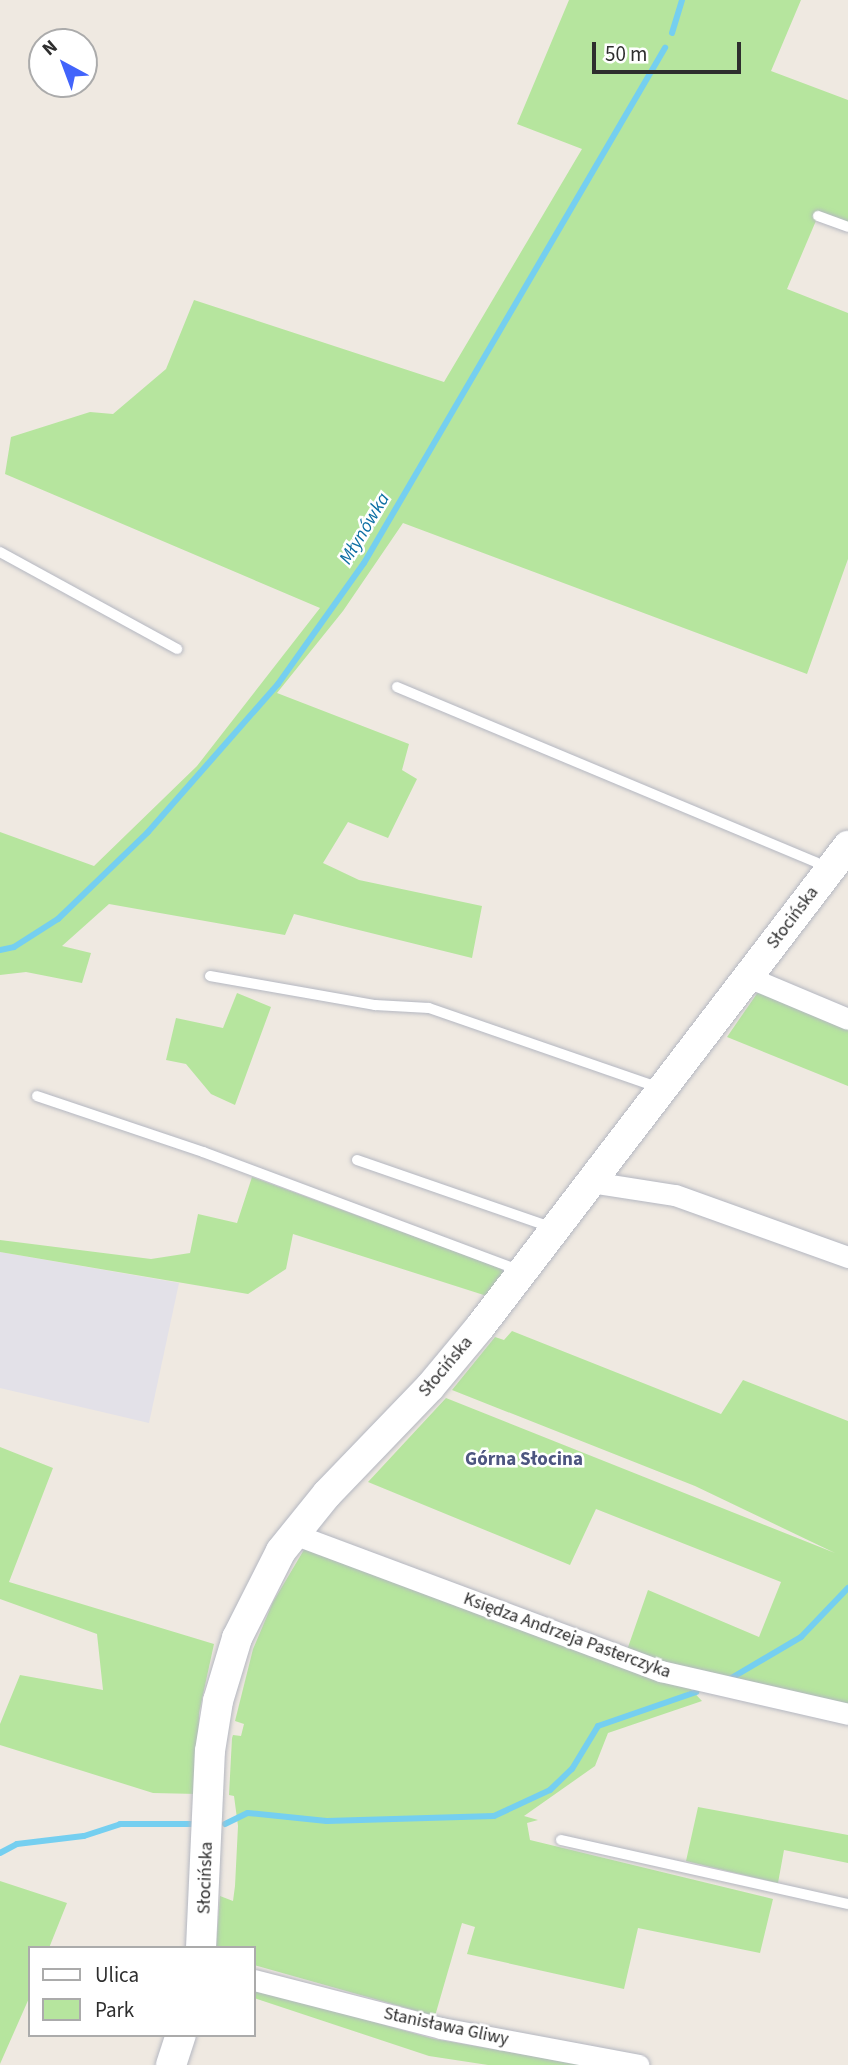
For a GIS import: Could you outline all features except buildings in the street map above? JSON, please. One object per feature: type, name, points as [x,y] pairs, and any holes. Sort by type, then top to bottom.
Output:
[{"type":"street","name":"Słocińska","points":[[201,1946],[210,1751],[218,1701],[255,1598],[294,1534],[430,1387],[555,1229],[748,976],[842,863]]},
{"type":"street","points":[[748,976],[848,1020]]},
{"type":"street","points":[[591,1182],[675,1195],[848,1257]]},
{"type":"street","name":"Księdza Andrzeja Pasterczyka","points":[[294,1534],[661,1671],[848,1714]]},
{"type":"street","name":"Stanisława Gliwy","points":[[256,1981],[441,2028],[639,2065]]},
{"type":"street","points":[[171,2065],[180,2037]]},
{"type":"lane","points":[[818,216],[848,227]]},
{"type":"lane","points":[[0,552],[177,649]]},
{"type":"lane","points":[[397,687],[842,863]]},
{"type":"lane","points":[[210,976],[375,1005],[429,1008],[662,1089]]},
{"type":"lane","points":[[37,1096],[203,1152],[522,1271]]},
{"type":"lane","points":[[357,1160],[555,1229]]},
{"type":"lane","points":[[561,1840],[848,1904]]},
{"type":"shaded area","points":[[0,1252],[179,1283],[149,1423],[0,1388]]},
{"type":"green space","points":[[569,0],[801,0],[771,71],[848,100],[848,224],[818,216],[787,289],[848,313],[848,559],[807,674],[403,523],[343,611],[277,693],[409,744],[402,770],[417,779],[388,838],[348,822],[323,863],[359,880],[482,906],[472,958],[294,914],[285,935],[109,904],[62,946],[91,953],[82,983],[26,972],[0,975],[0,832],[94,866],[197,766],[320,608],[5,474],[11,437],[90,412],[113,414],[166,369],[194,300],[444,382],[582,149],[517,124]]},
{"type":"green space","points":[[758,992],[848,1028],[848,1086],[727,1037]]},
{"type":"green space","points":[[237,993],[271,1007],[235,1105],[211,1094],[186,1064],[166,1060],[176,1018],[223,1028]]},
{"type":"green space","points":[[252,1177],[498,1267],[507,1273],[490,1297],[293,1234],[286,1269],[248,1294],[0,1252],[0,1240],[151,1259],[190,1253],[198,1214],[237,1223]]},
{"type":"green space","points":[[512,1331],[721,1414],[743,1380],[848,1421],[848,1705],[626,1653],[648,1590],[759,1637],[781,1582],[596,1509],[570,1565],[368,1482],[446,1398],[835,1553],[695,1486],[452,1390],[495,1337],[504,1340]]},
{"type":"green space","points":[[0,1447],[53,1468],[9,1582],[214,1644],[199,1713],[198,1794],[153,1793],[0,1745],[0,1724],[20,1675],[103,1690],[97,1634],[0,1599]]},
{"type":"green space","points":[[305,1548],[686,1684],[702,1701],[608,1733],[595,1766],[524,1816],[538,1820],[527,1823],[530,1840],[773,1899],[760,1953],[638,1928],[624,1989],[467,1954],[475,1927],[462,1923],[435,2016],[256,1966],[256,1946],[216,1946],[220,1896],[233,1901],[235,1886],[238,1826],[234,1796],[229,1795],[232,1738],[233,1735],[241,1736],[244,1724],[235,1721],[253,1649],[273,1602]]},
{"type":"green space","points":[[698,1807],[848,1835],[848,1863],[784,1850],[778,1883],[686,1861]]},
{"type":"green space","points":[[0,1881],[67,1903],[50,1946],[28,1946],[28,2001],[0,2064]]},
{"type":"green space","points":[[256,1989],[434,2039],[585,2065],[488,2065],[429,2056],[256,1999]]},
{"type":"waterway","name":"Młynówka","points":[[672,33],[682,0]]},
{"type":"waterway","name":"Młynówka","points":[[0,950],[14,947],[58,919],[148,832],[278,684],[364,563],[665,48]]},
{"type":"waterway","points":[[728,1680],[801,1637],[848,1588]]},
{"type":"waterway","points":[[225,1824],[248,1813],[327,1821],[494,1816],[550,1790],[572,1769],[598,1726],[696,1692]]},
{"type":"waterway","points":[[0,1853],[17,1844],[84,1836],[120,1824],[193,1824]]},
{"type":"district","name":"Górna Słocina","points":[[524,1460]]}]
